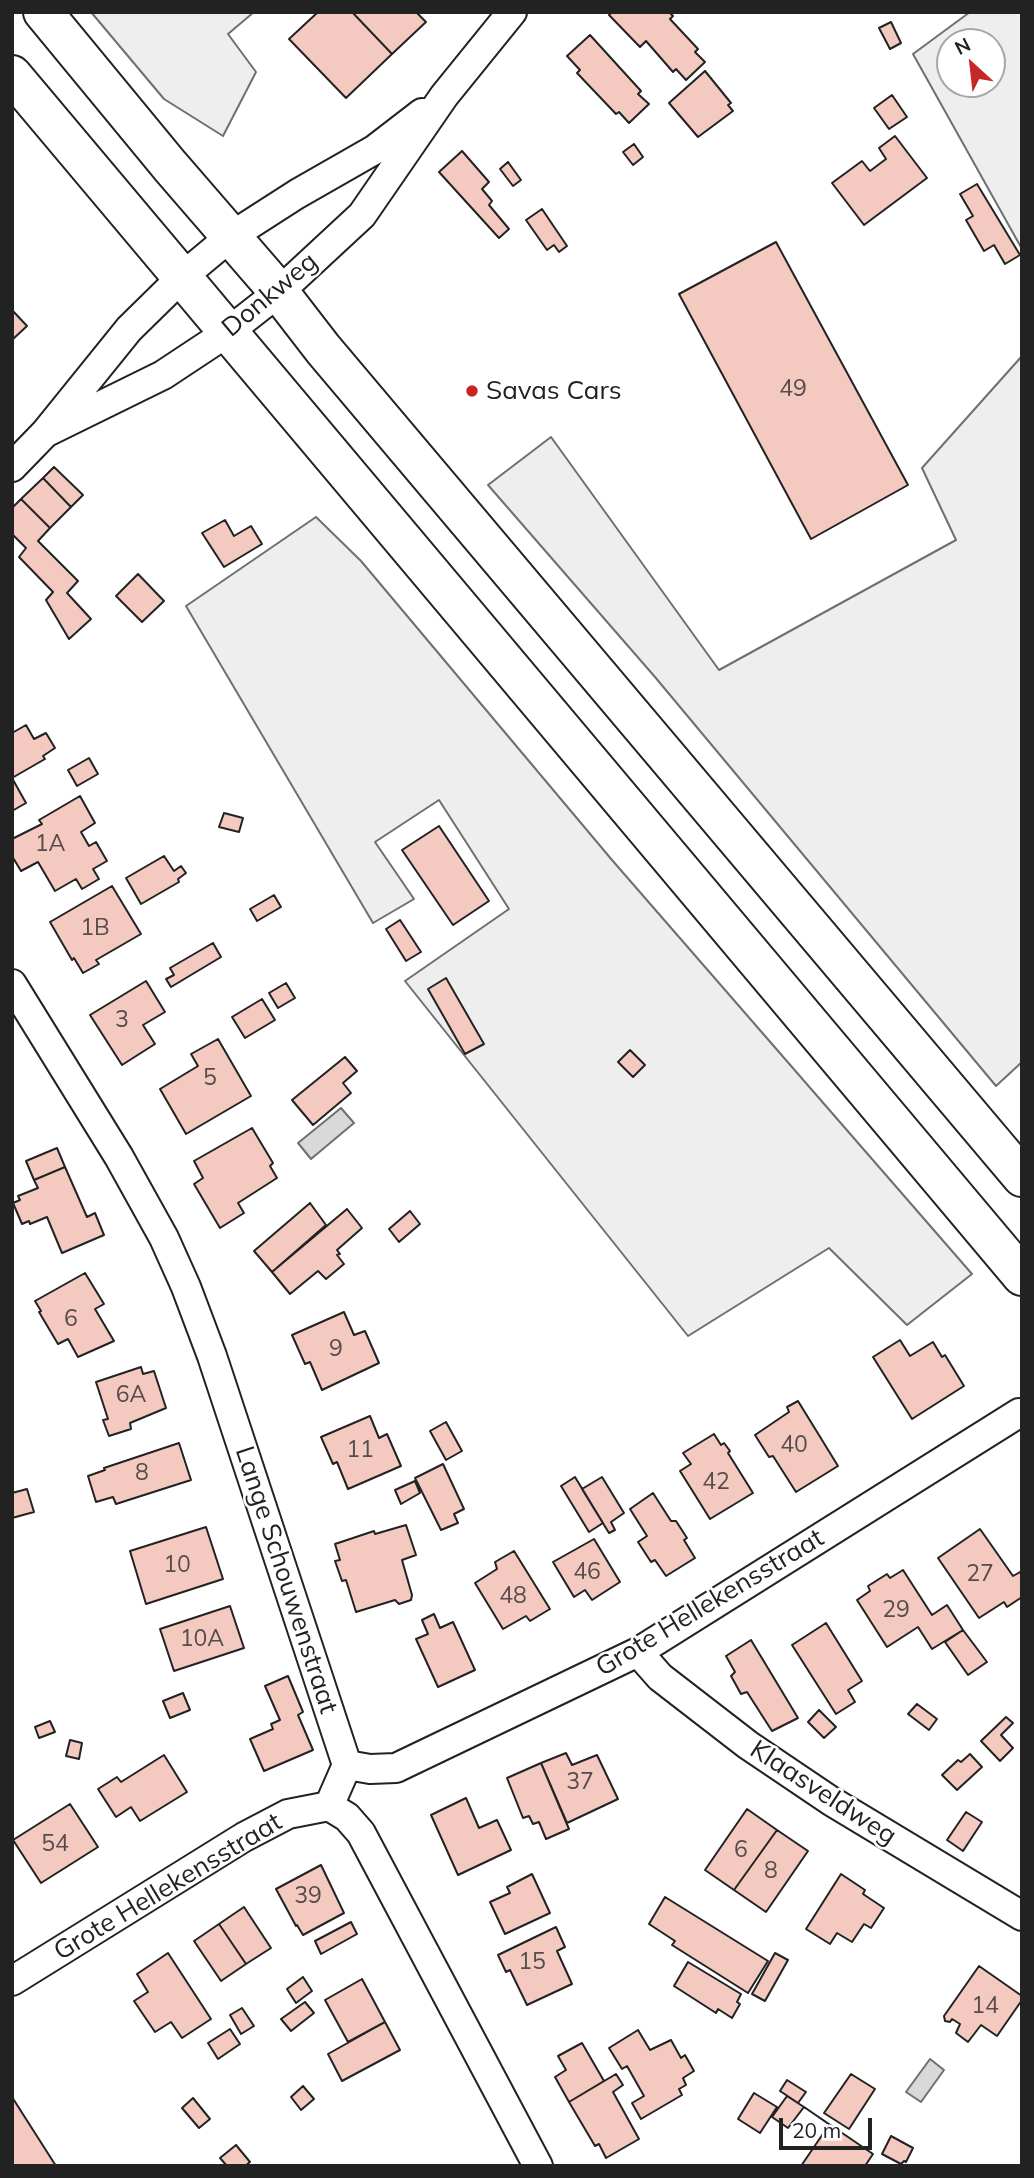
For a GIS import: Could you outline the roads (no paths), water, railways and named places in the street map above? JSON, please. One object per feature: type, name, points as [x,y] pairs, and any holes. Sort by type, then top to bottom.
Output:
[{"type":"highway","points":[[43,12],[279,292],[323,349],[1022,1177]]},
{"type":"highway","points":[[12,75],[1022,1276]]},
{"type":"street","name":"Donkweg","points":[[44,433],[163,376],[228,332],[279,292],[362,215],[444,96],[512,12]]},
{"type":"street","name":"Donkweg","points":[[12,467],[44,433],[130,329],[182,277],[230,237],[374,150],[444,96]]},
{"type":"street","name":"Lange Schouwenstraat","points":[[12,984],[119,1157],[164,1238],[186,1287],[212,1356],[347,1765]]},
{"type":"street","name":"Grote Hellekensstraat","points":[[347,1765],[370,1769],[396,1768],[638,1652],[1019,1413]]},
{"type":"street","name":"Klaasveldweg","points":[[638,1652],[660,1677],[748,1745],[831,1801],[1022,1916]]},
{"type":"street","points":[[347,1765],[329,1806],[347,1817],[361,1833],[538,2166]]},
{"type":"street","name":"Grote Hellekensstraat","points":[[12,1981],[244,1837],[288,1814],[329,1806]]},
{"type":"place","name":"Savas Cars","points":[[472,391]]}]
